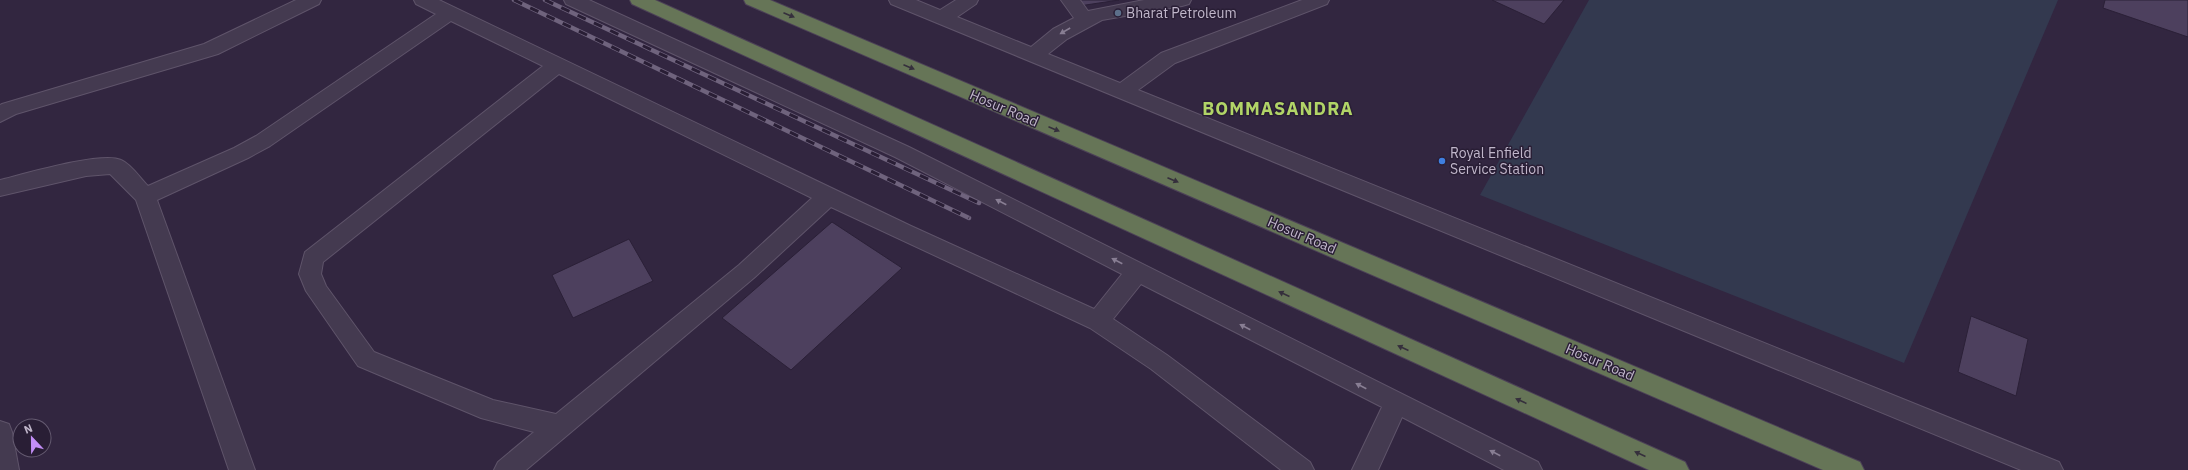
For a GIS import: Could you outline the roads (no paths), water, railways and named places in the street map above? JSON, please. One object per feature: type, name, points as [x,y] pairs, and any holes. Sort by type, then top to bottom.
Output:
[{"type":"highway","name":"Hosur Road","points":[[753,0],[1851,470]]},
{"type":"highway","points":[[647,4],[1676,470]]},
{"type":"street","points":[[0,115],[9,109],[211,49],[312,0]]},
{"type":"street","points":[[423,0],[828,196],[1098,322],[1159,362],[1301,470]]},
{"type":"street","points":[[573,0],[902,152],[1529,470]]},
{"type":"street","points":[[898,0],[935,10],[1034,56],[2050,470]]},
{"type":"street","points":[[935,10],[969,0]]},
{"type":"street","points":[[1070,0],[1086,20]]},
{"type":"street","points":[[1034,56],[1060,34],[1097,14],[1182,0]]},
{"type":"street","points":[[1122,91],[1168,58],[1320,0]]},
{"type":"street","points":[[145,196],[241,153],[262,141],[450,13]]},
{"type":"street","points":[[557,65],[314,258],[310,274],[317,291],[366,359],[490,410],[536,422],[561,426]]},
{"type":"street","points":[[0,188],[86,168],[115,166],[145,196],[242,470]]},
{"type":"street","points":[[507,470],[747,271],[828,196]]},
{"type":"street","points":[[1098,322],[1137,272]]},
{"type":"street","points":[[1365,470],[1396,403]]},
{"type":"street","points":[[0,432],[6,470]]},
{"type":"railway","points":[[514,0],[969,218]]},
{"type":"railway","points":[[545,0],[979,203]]},
{"type":"place","name":"Bharat Petroleum","points":[[1118,13]]},
{"type":"place","name":"Royal Enfield Service Station","points":[[1442,161]]},
{"type":"district","name":"BOMMASANDRA","points":[[1278,109]]}]
